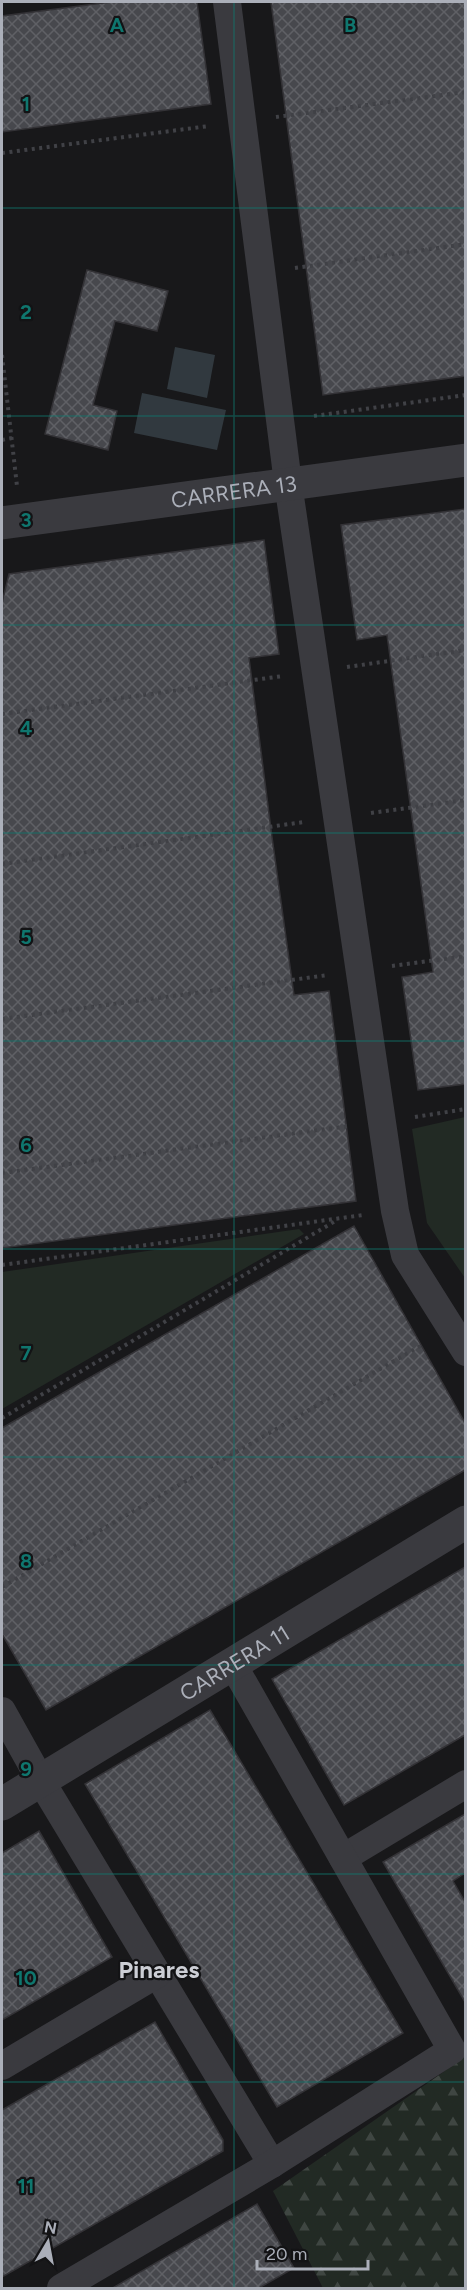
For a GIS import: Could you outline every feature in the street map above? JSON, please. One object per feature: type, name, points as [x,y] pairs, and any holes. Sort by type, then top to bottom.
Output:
[{"type":"street","points":[[227,2],[288,483],[380,1122],[395,1211],[405,1255],[458,1340]]},
{"type":"street","name":"CARRERA 13","points":[[12,522],[465,460]]},
{"type":"street","name":"CARRERA 11","points":[[2,1804],[465,1522]]},
{"type":"street","points":[[61,2289],[272,2164],[452,2050],[231,1663]]},
{"type":"street","points":[[2,1711],[41,1780],[272,2164]]},
{"type":"street","points":[[343,1858],[465,1784]]},
{"type":"street","points":[[2,2066],[157,1974]]},
{"type":"path","points":[[261,272],[465,244]]},
{"type":"path","points":[[2,356],[12,438],[12,522]]},
{"type":"path","points":[[280,421],[465,395]]},
{"type":"path","points":[[2,440],[12,438]]},
{"type":"path","points":[[2,714],[465,650]]},
{"type":"path","points":[[2,864],[465,800]]},
{"type":"path","points":[[2,1018],[465,956]]},
{"type":"path","points":[[2,1173],[465,1109]]},
{"type":"path","points":[[2,1265],[395,1211]]},
{"type":"path","points":[[2,1418],[339,1218]]},
{"type":"path","points":[[2,1587],[458,1340]]},
{"type":"green space","points":[[466,1117],[465,1278],[427,1223],[412,1129]]},
{"type":"green space","points":[[299,1229],[304,1234],[2,1409],[2,1272]]},
{"type":"green space","points":[[465,2057],[465,2288],[323,2288],[273,2191]]},
{"type":"shaded area","points":[[175,347],[215,355],[207,398],[167,389]]},
{"type":"shaded area","points":[[142,393],[226,410],[217,450],[134,433]]},
{"type":"building","points":[[111,2],[197,2],[211,104],[2,132],[2,16]]},
{"type":"building","points":[[271,2],[465,2],[465,376],[323,395]]},
{"type":"building","points":[[87,270],[168,291],[157,331],[115,321],[93,405],[117,411],[108,450],[45,434]]},
{"type":"building","points":[[465,509],[465,1084],[418,1090],[402,977],[433,972],[387,635],[357,640],[341,525]]},
{"type":"building","points":[[264,540],[279,654],[249,658],[272,837],[294,995],[329,991],[356,1201],[2,1248],[2,603],[9,574]]},
{"type":"building","points":[[354,1226],[465,1423],[465,1470],[46,1710],[2,1634],[2,1428]]},
{"type":"building","points":[[465,1567],[465,1735],[344,1805],[272,1679]]},
{"type":"building","points":[[210,1710],[403,2033],[277,2107],[85,1784]]},
{"type":"building","points":[[465,1814],[465,1873],[453,1881],[465,1902],[465,2002],[383,1862]]},
{"type":"building","points":[[39,1831],[112,1957],[2,2020],[2,1853]]},
{"type":"building","points":[[155,2022],[223,2140],[223,2151],[2,2277],[2,2110]]},
{"type":"building","points":[[257,2204],[294,2268],[257,2289],[111,2289]]},
{"type":"district","name":"Pinares","points":[[159,1970]]}]
